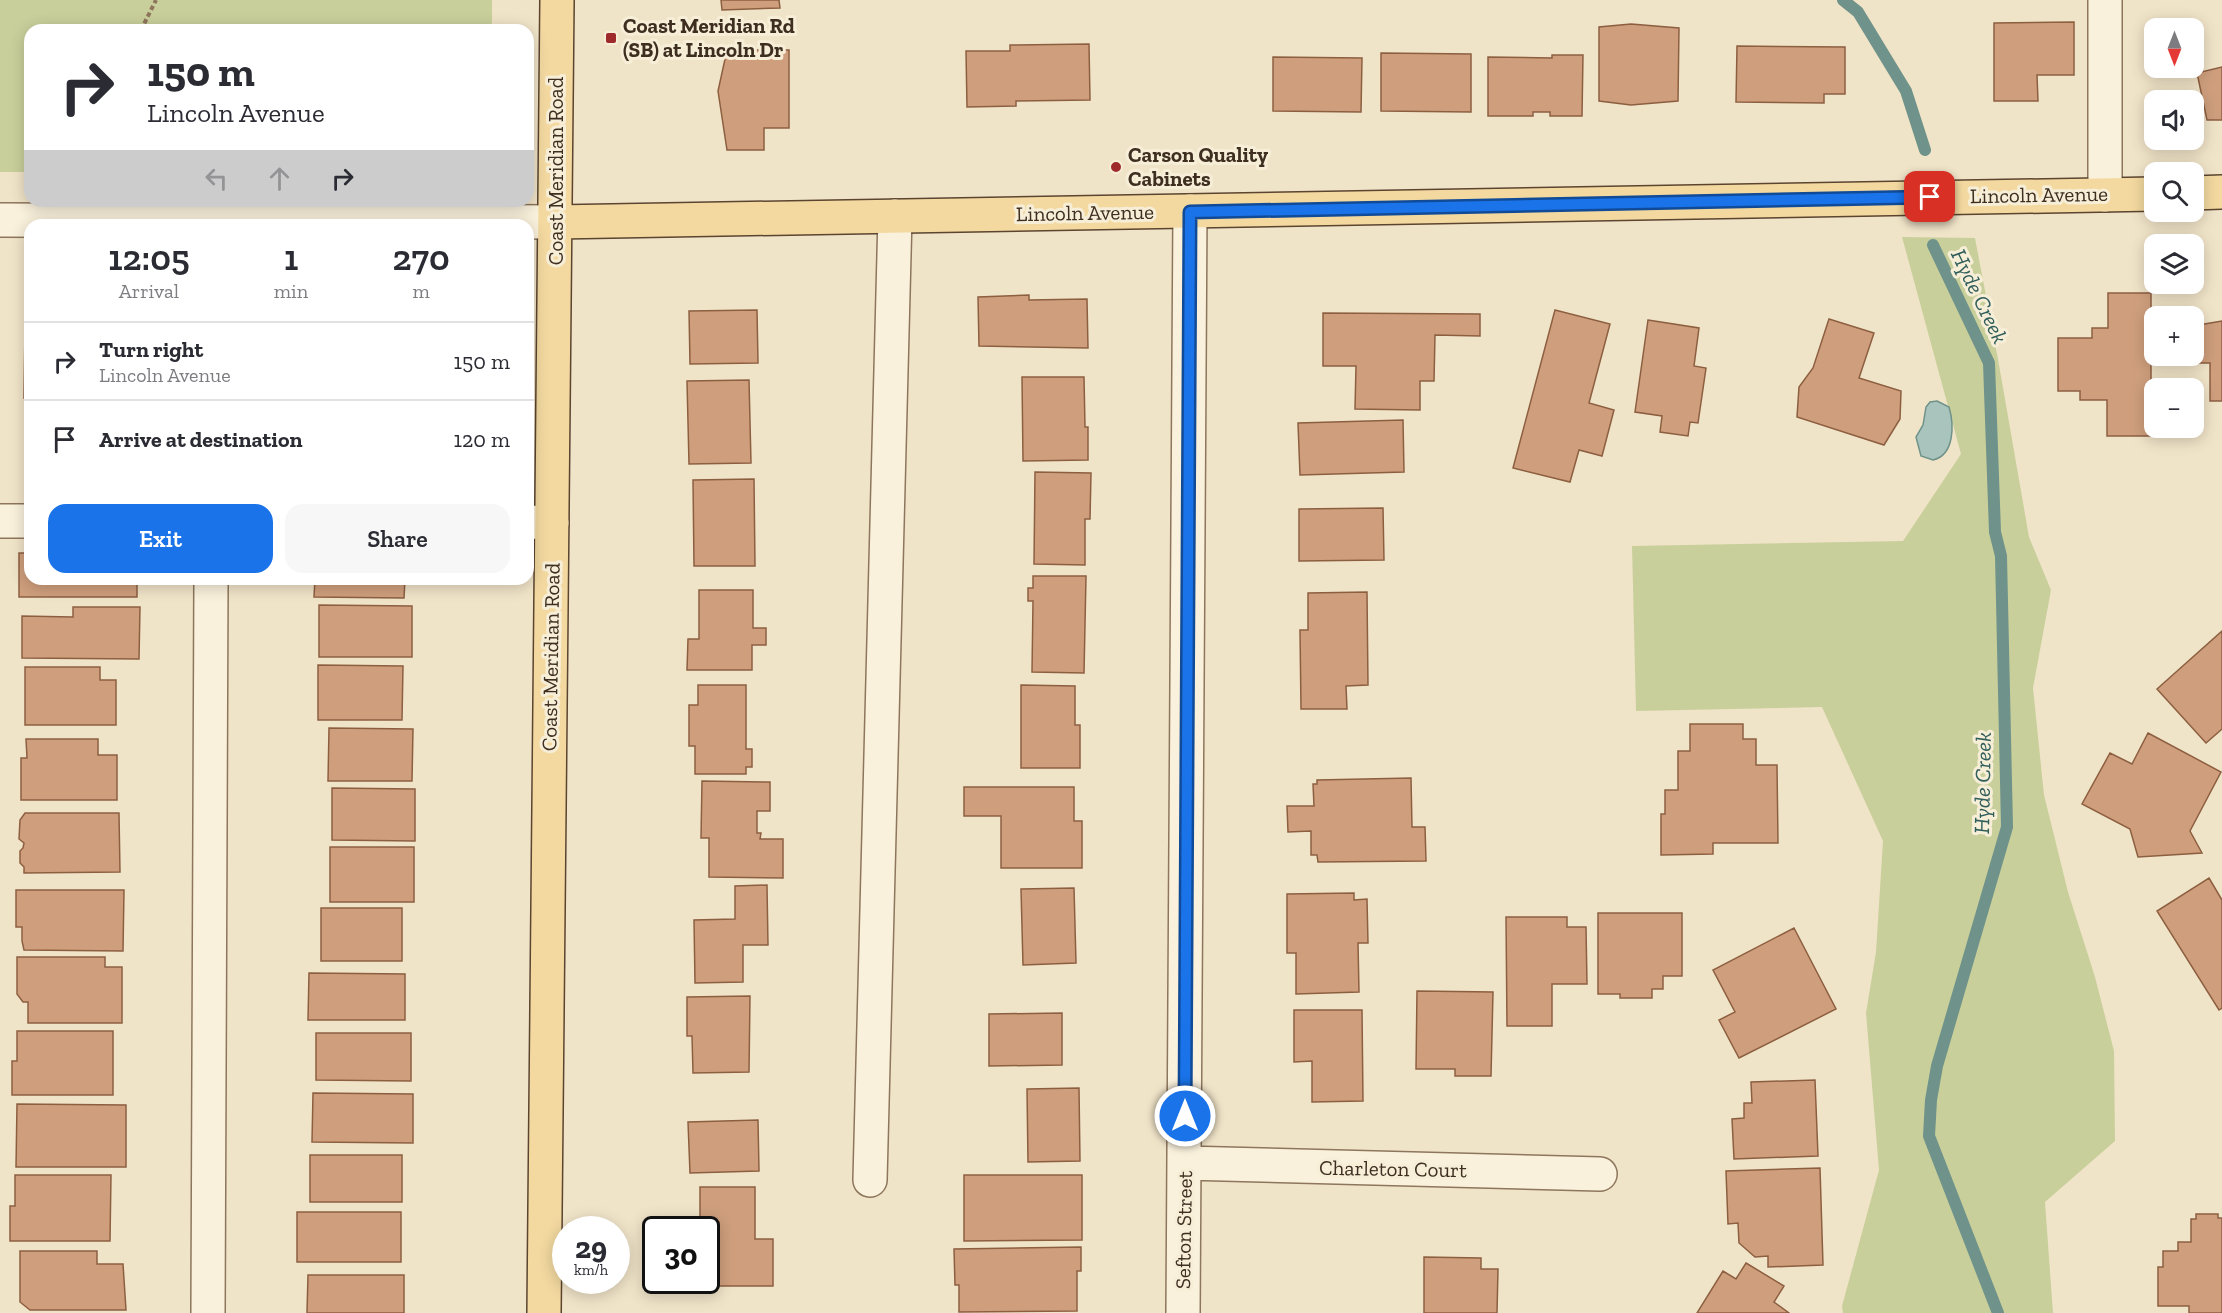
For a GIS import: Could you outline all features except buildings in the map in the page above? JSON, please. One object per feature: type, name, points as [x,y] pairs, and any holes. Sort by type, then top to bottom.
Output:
[{"type":"main road","name":"Coast Meridian Road","points":[[544,1313],[540,522],[556,222],[557,0]]},
{"type":"main road","points":[[2204,193],[2222,192]]},
{"type":"main road","name":"Lincoln Avenue","points":[[556,222],[2144,194]]},
{"type":"street","points":[[2105,0],[2105,195]]},
{"type":"street","name":"Sefton Street","points":[[1183,1313],[1190,212]]},
{"type":"street","points":[[870,1180],[895,216]]},
{"type":"street","points":[[0,220],[24,220]]},
{"type":"street","points":[[534,222],[556,222]]},
{"type":"street","points":[[0,521],[24,521]]},
{"type":"street","points":[[208,1313],[212,585]]},
{"type":"street","name":"Charleton Court","points":[[1185,1163],[1600,1174]]},
{"type":"path","points":[[144,24],[156,0]]},
{"type":"green space","points":[[0,0],[492,0],[491,24],[24,24],[24,172],[0,172]]},
{"type":"green space","points":[[1902,237],[1975,238],[2029,537],[2051,590],[2033,688],[2044,795],[2068,892],[2095,977],[2114,1051],[2115,1141],[2045,1202],[2053,1313],[1843,1313],[1842,1306],[1879,1170],[1866,1013],[1876,952],[1883,841],[1822,707],[1636,711],[1632,546],[1903,541],[1961,454]]},
{"type":"water","points":[[1937,401],[1949,407],[1952,430],[1949,446],[1940,457],[1933,460],[1921,456],[1916,437],[1923,425],[1926,407],[1930,402]]},
{"type":"waterway","name":"Hyde Creek","points":[[1843,0],[1858,12],[1906,91],[1925,150]]},
{"type":"waterway","name":"Hyde Creek","points":[[1933,245],[1989,363],[1995,532],[2001,556],[2007,827],[1937,1066],[1931,1100],[1929,1136],[1998,1313]]},
{"type":"place","name":"Coast Meridian Rd (SB) at Lincoln Dr","points":[[611,38]]},
{"type":"place","name":"Carson Quality Cabinets","points":[[1116,167]]},
{"type":"route","points":[[1185,1116],[1190,212],[1930,197]]}]
